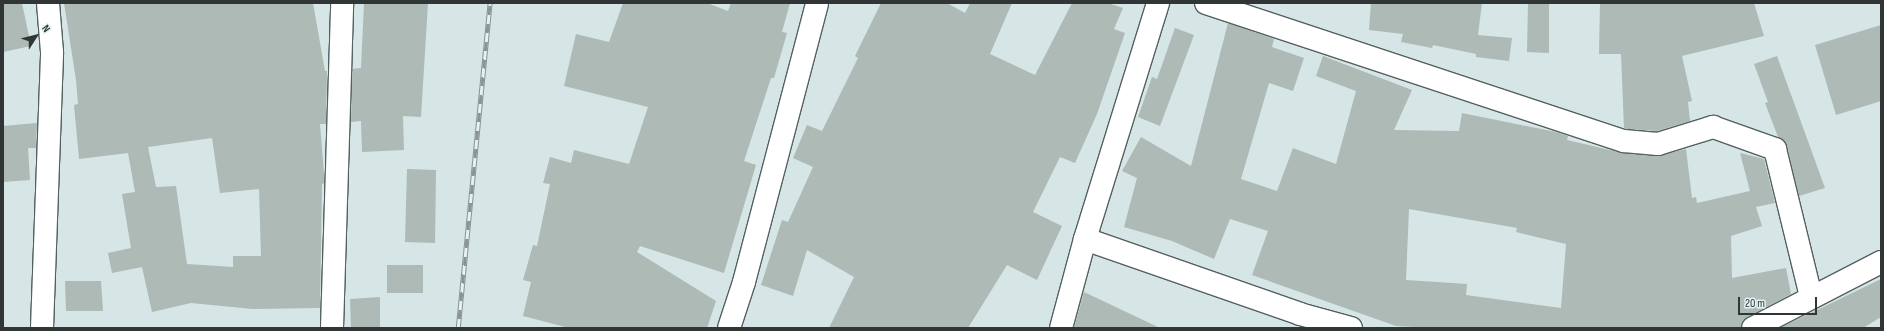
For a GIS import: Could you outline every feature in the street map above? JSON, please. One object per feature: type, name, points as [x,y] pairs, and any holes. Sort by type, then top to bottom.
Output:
[{"type":"street","points":[[42,328],[52,52],[48,3]]},
{"type":"street","points":[[332,328],[342,3]]},
{"type":"street","points":[[729,328],[744,282],[817,3]]},
{"type":"street","points":[[1061,328],[1085,239],[1158,3]]},
{"type":"street","points":[[1206,3],[1624,140],[1658,144],[1713,127],[1775,149],[1811,297]]},
{"type":"street","points":[[1085,239],[1300,314],[1351,328]]},
{"type":"street","points":[[1752,328],[1881,262]]},
{"type":"building","points":[[3,3],[22,3],[31,46],[3,52]]},
{"type":"building","points":[[64,3],[313,3],[325,71],[327,71],[326,124],[320,124],[324,183],[322,184],[320,308],[253,309],[191,303],[152,312],[142,267],[112,273],[108,253],[131,248],[122,194],[135,192],[128,153],[79,159],[74,105],[78,104],[76,80]],"holes":[[[212,138],[220,193],[259,189],[261,256],[233,256],[233,267],[187,264],[176,186],[156,187],[148,147]]]},
{"type":"building","points":[[364,3],[428,3],[421,117],[403,116],[404,150],[362,152],[361,121],[351,122],[352,69],[361,68]]},
{"type":"building","points":[[623,3],[707,3],[728,11],[731,3],[790,3],[782,32],[787,33],[774,78],[771,78],[744,161],[756,165],[724,273],[640,246],[637,252],[716,301],[707,328],[569,328],[523,316],[531,282],[523,280],[533,245],[537,246],[550,184],[543,183],[550,157],[571,163],[574,150],[629,164],[648,107],[564,86],[576,34],[609,42]]},
{"type":"building","points":[[881,3],[947,3],[965,13],[970,3],[1012,3],[990,54],[1035,75],[1072,3],[1108,3],[1123,8],[1114,29],[1125,33],[1097,114],[1075,163],[1060,157],[1033,212],[1062,226],[1037,280],[1007,265],[968,328],[829,328],[854,277],[807,250],[793,296],[761,285],[782,220],[788,222],[813,167],[793,158],[807,125],[822,131],[858,58],[855,56]]},
{"type":"building","points":[[1371,3],[1482,3],[1478,35],[1512,38],[1509,61],[1476,57],[1476,54],[1433,45],[1432,48],[1401,42],[1403,34],[1369,30]]},
{"type":"building","points":[[1528,3],[1549,3],[1549,53],[1527,52]]},
{"type":"building","points":[[1600,3],[1754,3],[1764,36],[1682,56],[1692,101],[1688,102],[1690,121],[1657,131],[1627,129],[1624,128],[1621,54],[1599,54]]},
{"type":"building","points":[[1228,23],[1274,39],[1272,47],[1304,58],[1293,91],[1269,83],[1241,179],[1277,191],[1293,148],[1336,164],[1356,91],[1316,76],[1323,56],[1412,90],[1394,130],[1459,131],[1462,113],[1556,132],[1568,136],[1567,140],[1623,153],[1657,156],[1686,149],[1692,198],[1696,197],[1697,203],[1750,191],[1740,153],[1764,159],[1775,203],[1756,207],[1762,226],[1731,236],[1732,278],[1786,268],[1791,294],[1747,317],[1741,328],[1434,328],[1396,326],[1252,275],[1268,231],[1230,219],[1214,259],[1172,241],[1124,227],[1137,178],[1122,171],[1141,137],[1191,166]],"holes":[[[1409,209],[1517,228],[1516,232],[1566,244],[1561,308],[1466,295],[1467,284],[1406,280]]]},
{"type":"building","points":[[1881,25],[1881,101],[1836,115],[1815,45]]},
{"type":"building","points":[[1175,28],[1194,35],[1160,126],[1138,117],[1152,77],[1157,79]]},
{"type":"building","points":[[1777,56],[1825,188],[1799,196],[1787,146],[1778,137],[1765,103],[1768,102],[1754,64]]},
{"type":"building","points":[[37,123],[36,148],[28,148],[30,180],[3,182],[3,126]]},
{"type":"building","points":[[407,169],[436,170],[435,243],[405,242]]},
{"type":"building","points":[[387,265],[423,265],[423,293],[387,293]]},
{"type":"building","points":[[1881,279],[1881,317],[1863,328],[1780,328]]},
{"type":"building","points":[[65,281],[101,281],[103,311],[66,311]]},
{"type":"building","points":[[1084,292],[1160,328],[1074,328]]},
{"type":"building","points":[[380,297],[380,328],[351,328],[350,299]]},
{"type":"railway","points":[[458,328],[490,3]]}]
